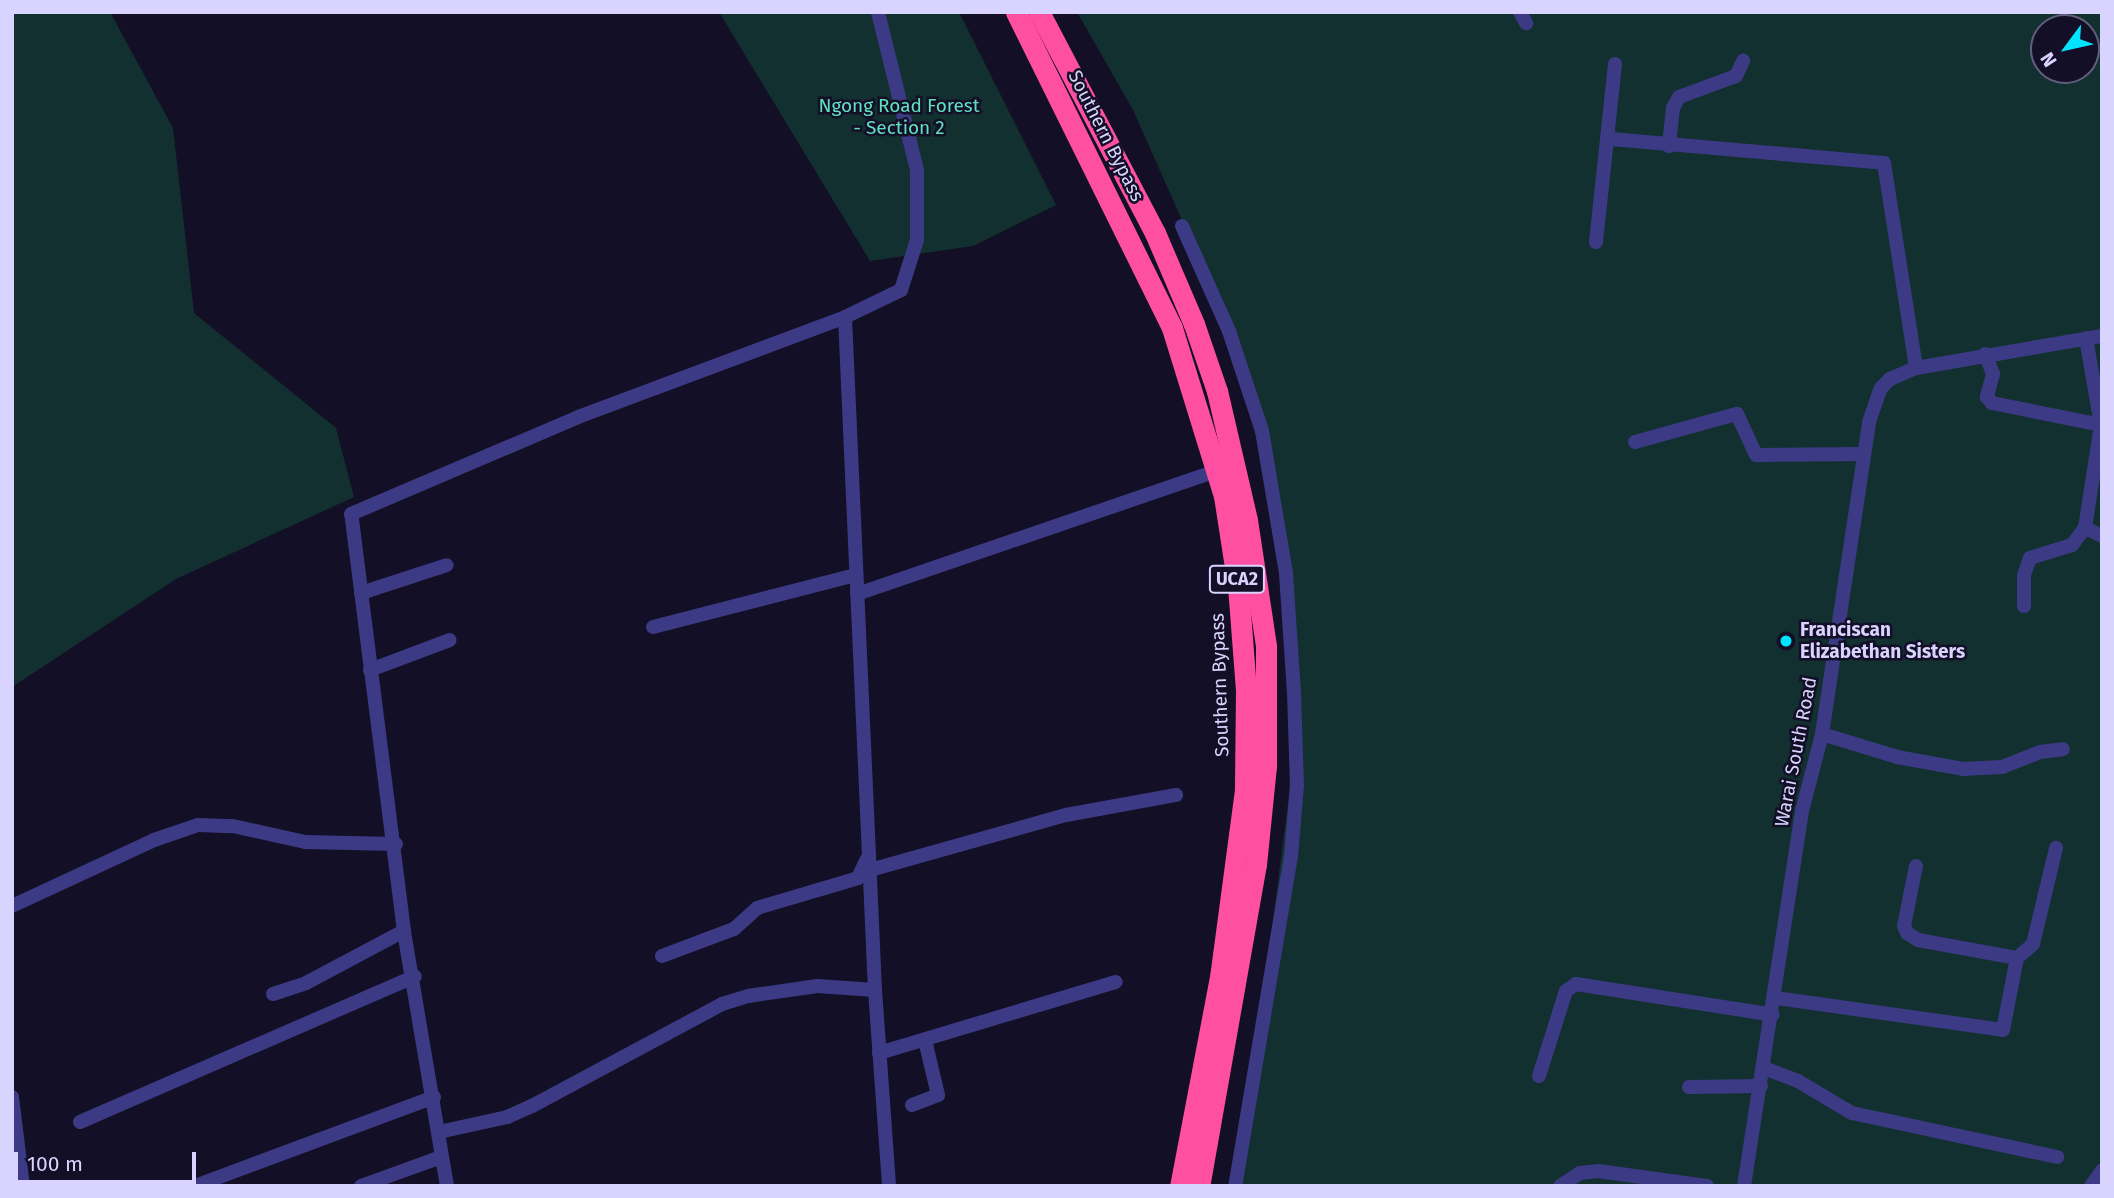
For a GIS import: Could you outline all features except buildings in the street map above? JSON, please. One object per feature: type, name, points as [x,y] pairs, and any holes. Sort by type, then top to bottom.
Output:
[{"type":"highway","name":"Southern Bypass","points":[[1016,12],[1153,281],[1199,405],[1217,471],[1238,586],[1246,690],[1245,790],[1220,977],[1180,1186]]},
{"type":"highway","name":"Southern Bypass","points":[[1039,12],[1155,233],[1194,324],[1217,391],[1247,520],[1266,646],[1266,766],[1256,864],[1199,1186]]},
{"type":"street","points":[[447,1186],[434,1097],[421,1045],[415,976],[404,931],[396,844],[350,522],[354,510],[578,417],[845,317],[901,289],[917,240],[914,146],[878,12]]},
{"type":"street","points":[[1669,146],[1673,108],[1679,97],[1736,76],[1743,61]]},
{"type":"street","points":[[1596,242],[1611,139],[1615,64]]},
{"type":"street","points":[[1611,139],[1884,163],[1916,368]]},
{"type":"street","points":[[1182,226],[1229,331],[1262,431],[1286,573],[1294,692],[1297,785],[1291,856],[1234,1186]]},
{"type":"street","points":[[845,317],[875,990],[889,1186]]},
{"type":"street","name":"Warai South Road","points":[[1744,1186],[1776,998],[1802,811],[1822,734],[1864,454],[1881,388],[1890,379],[1916,368],[2102,336]]},
{"type":"street","points":[[2024,606],[2024,575],[2030,558],[2071,545],[2085,528],[2101,425],[2086,338]]},
{"type":"street","points":[[1985,354],[1993,374],[1987,397],[1992,403],[2101,425]]},
{"type":"street","points":[[1635,442],[1737,414],[1756,455],[1864,454]]},
{"type":"street","points":[[858,594],[1217,471]]},
{"type":"street","points":[[2085,528],[2102,536]]},
{"type":"street","points":[[361,593],[447,565]]},
{"type":"street","points":[[653,627],[856,575]]},
{"type":"street","points":[[370,670],[450,640]]},
{"type":"street","points":[[1822,734],[1897,757],[1963,769],[2002,768],[2040,752],[2063,749]]},
{"type":"street","points":[[870,870],[1066,815],[1176,795]]},
{"type":"street","points":[[12,906],[154,840],[198,825],[243,828],[305,842],[396,844]]},
{"type":"street","points":[[1776,998],[2000,1031],[2006,1027],[2017,958],[2033,944],[2056,848]]},
{"type":"street","points":[[662,956],[734,929],[757,908],[858,878],[869,855]]},
{"type":"street","points":[[1916,866],[1904,926],[1907,933],[1918,940],[2017,958]]},
{"type":"street","points":[[274,994],[306,983],[404,931]]},
{"type":"street","points":[[80,1122],[415,976]]},
{"type":"street","points":[[879,1054],[1115,982]]},
{"type":"street","points":[[1539,1076],[1566,991],[1576,984],[1773,1015]]},
{"type":"street","points":[[439,1132],[507,1117],[532,1106],[722,1004],[748,996],[817,986],[875,990]]},
{"type":"street","points":[[912,1105],[938,1095],[925,1040]]},
{"type":"street","points":[[1764,1068],[1798,1081],[1852,1113],[2057,1157]]},
{"type":"street","points":[[1689,1087],[1761,1086]]},
{"type":"street","points":[[12,1097],[23,1186]]},
{"type":"street","points":[[195,1186],[434,1097]]},
{"type":"street","points":[[361,1186],[441,1157]]},
{"type":"street","points":[[2091,1186],[2102,1170]]},
{"type":"street","points":[[1560,1186],[1580,1173],[1598,1171],[1707,1186]]},
{"type":"green space","points":[[12,12],[110,12],[173,128],[194,313],[336,428],[354,497],[176,579],[12,687]]},
{"type":"green space","name":"Ngong Road Forest - Section 2","points":[[719,12],[959,12],[1056,205],[973,246],[870,261]]},
{"type":"green space","points":[[1077,12],[2102,12],[2102,1186],[1239,1186],[1297,733],[1292,575],[1259,417],[1186,229],[1133,110]]},
{"type":"place","name":"Franciscan Elizabethan Sisters","points":[[1786,641]]}]
